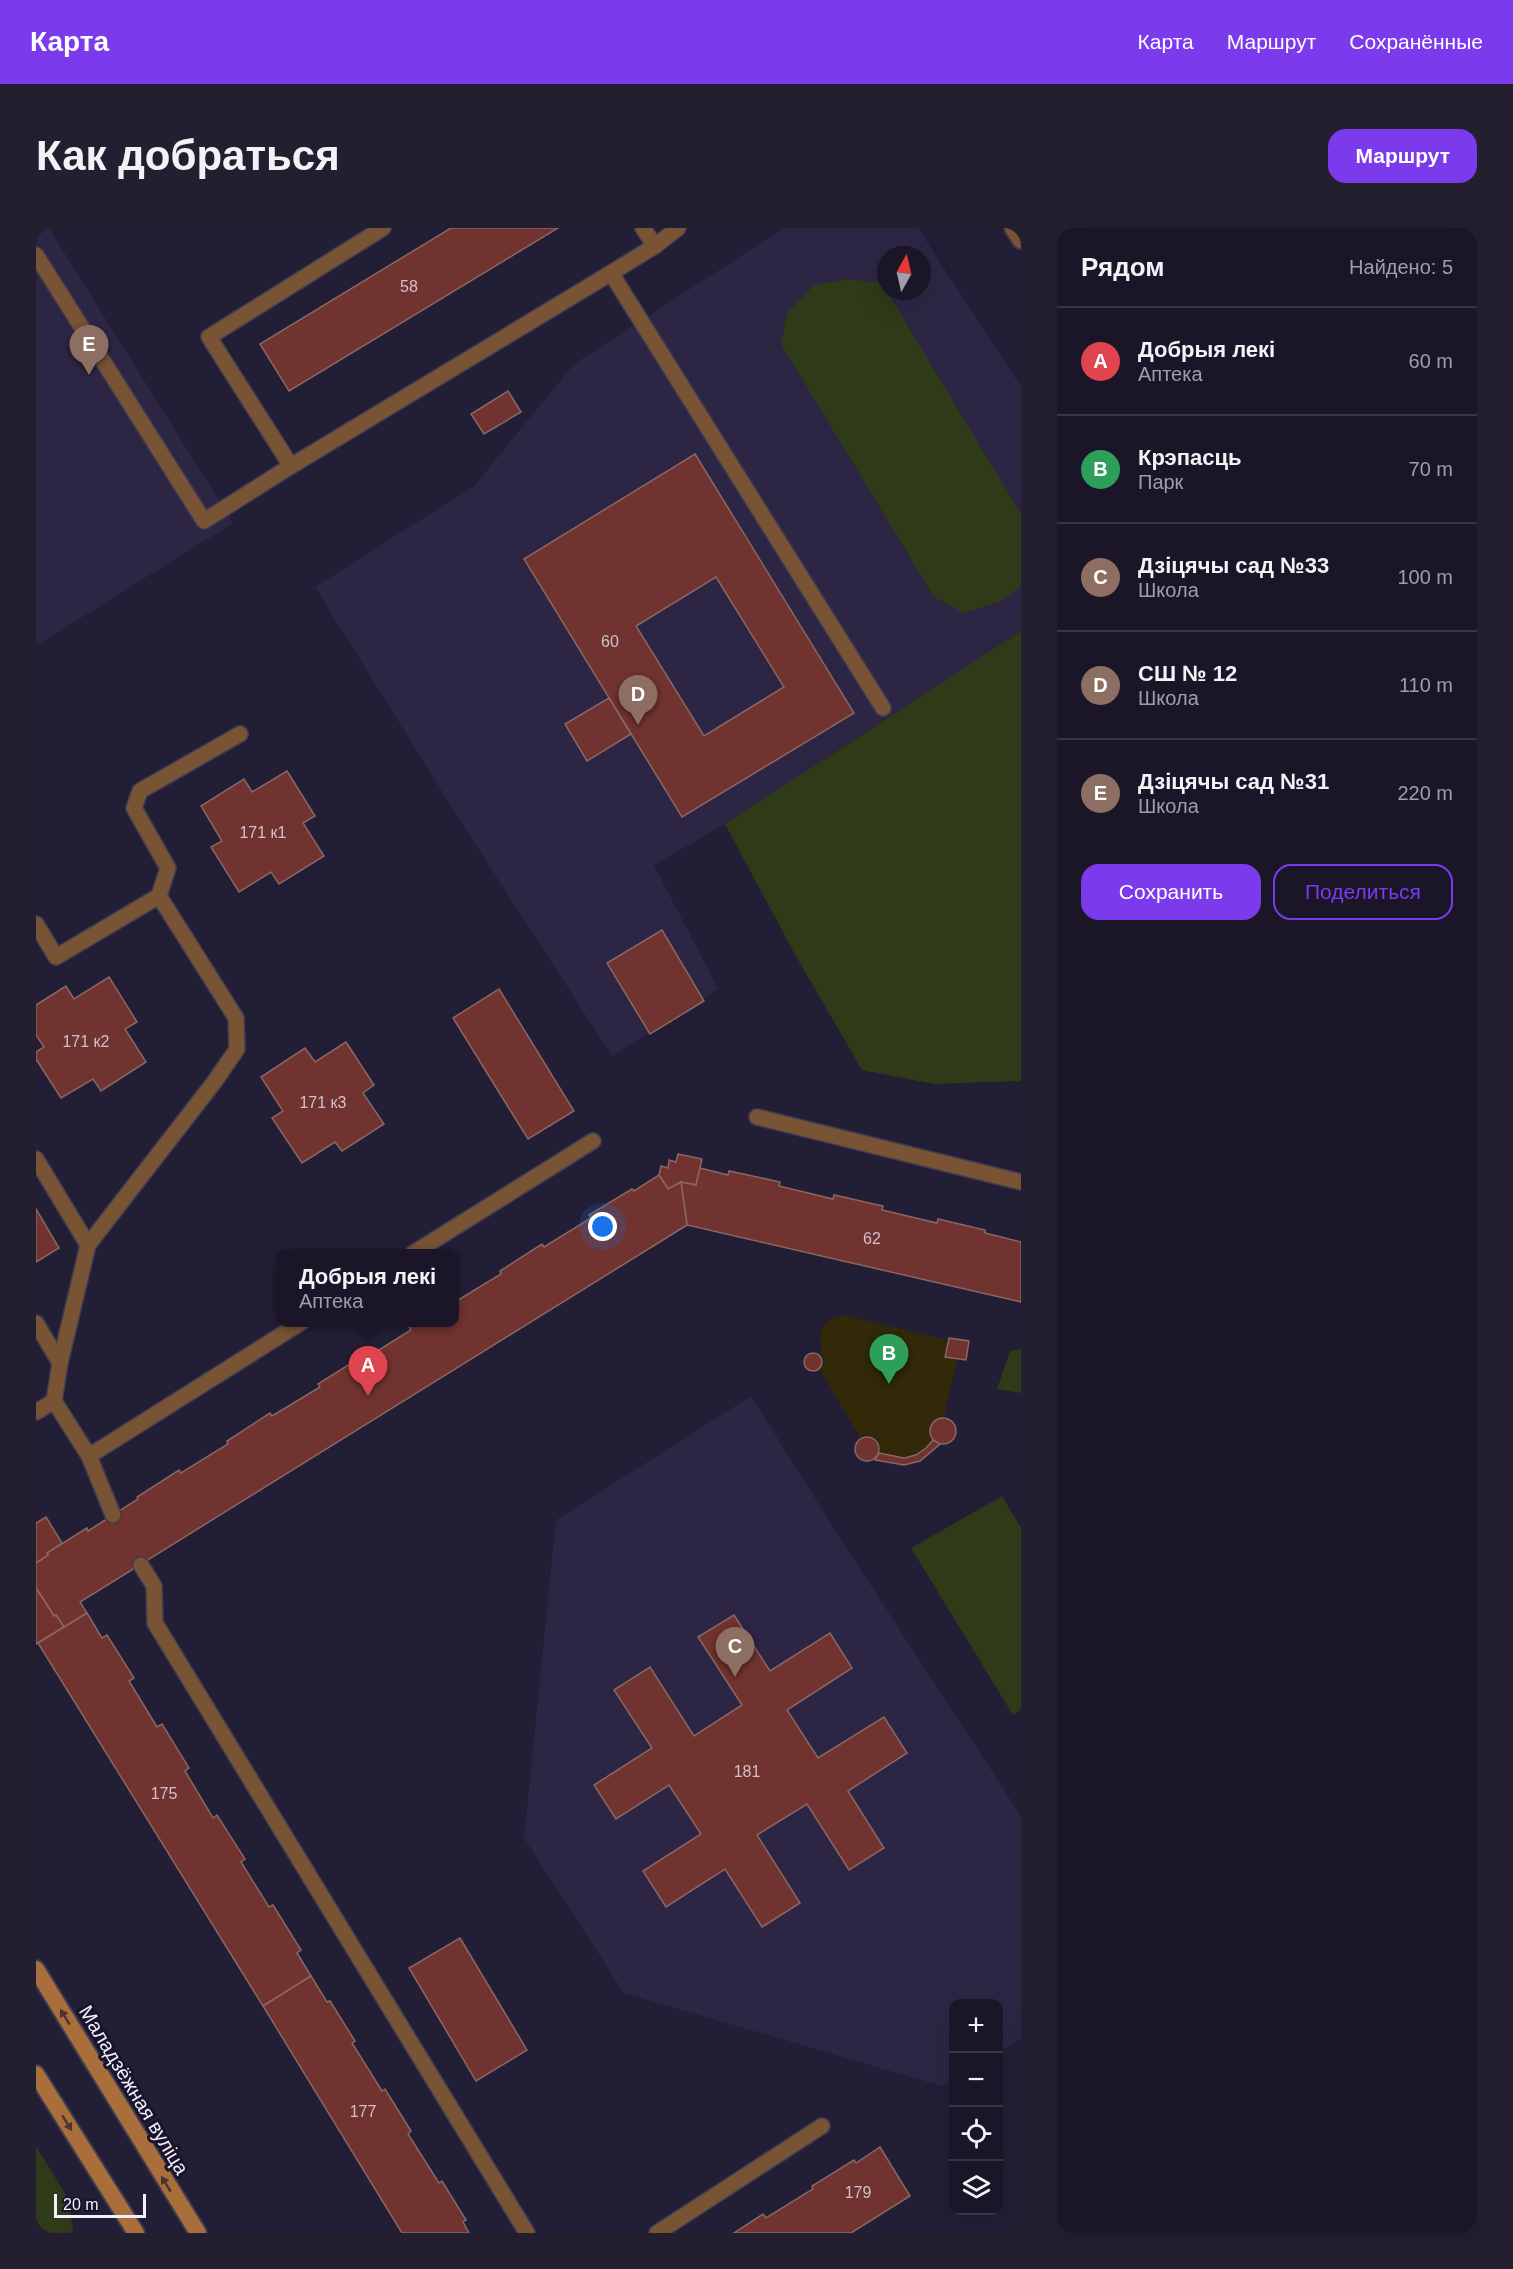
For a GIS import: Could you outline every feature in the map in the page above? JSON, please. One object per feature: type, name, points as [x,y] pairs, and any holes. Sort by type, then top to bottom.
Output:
[{"type":"main road","name":"Маладзёжная вуліца","points":[[36,1969],[198,2233]]},
{"type":"main road","points":[[36,2074],[136,2233]]},
{"type":"street","points":[[1013,228],[1021,240]]},
{"type":"lane","points":[[291,466],[209,337],[383,228]]},
{"type":"lane","points":[[644,228],[655,246]]},
{"type":"lane","points":[[36,255],[204,521],[655,246],[678,228]]},
{"type":"lane","points":[[611,273],[883,708]]},
{"type":"lane","points":[[36,924],[56,957],[159,896],[168,868],[134,808],[140,791],[240,734]]},
{"type":"lane","points":[[112,1515],[89,1456],[54,1401],[60,1363],[88,1245],[215,1081],[237,1049],[236,1018],[159,896]]},
{"type":"lane","points":[[757,1117],[1021,1182]]},
{"type":"lane","points":[[419,1249],[593,1141]]},
{"type":"lane","points":[[36,1159],[88,1245]]},
{"type":"lane","points":[[36,1323],[60,1363]]},
{"type":"lane","points":[[89,1456],[296,1327]]},
{"type":"lane","points":[[36,1412],[54,1401]]},
{"type":"lane","points":[[141,1565],[154,1586],[155,1623],[527,2233]]},
{"type":"lane","points":[[657,2233],[822,2126]]},
{"type":"shaded area","points":[[36,228],[49,228],[233,523],[36,646]]},
{"type":"shaded area","points":[[784,228],[918,228],[930,246],[877,246],[877,300],[931,300],[931,248],[1021,387],[1021,631],[725,824],[654,865],[718,989],[612,1056],[459,819],[315,587],[474,486],[574,364]]},
{"type":"shaded area","points":[[751,1396],[840,1538],[1021,1816],[1021,2039],[1003,2050],[1003,1999],[949,1999],[949,2082],[942,2086],[624,1993],[524,1838],[556,1520]]},
{"type":"green space","points":[[846,279],[877,282],[877,300],[892,300],[1021,514],[1021,586],[1001,601],[964,613],[934,597],[781,344],[787,313],[813,286]]},
{"type":"green space","points":[[1021,631],[1021,1081],[934,1084],[862,1070],[793,951],[725,824]]},
{"type":"green space","points":[[1021,1349],[1021,1393],[997,1389],[1010,1351]]},
{"type":"green space","points":[[1002,1496],[1021,1528],[1021,1710],[1013,1715],[911,1548]]},
{"type":"green space","points":[[36,2146],[69,2200],[73,2231],[70,2233],[36,2233]]},
{"type":"sand","points":[[843,1315],[947,1340],[944,1357],[957,1359],[944,1418],[935,1420],[929,1429],[932,1441],[921,1451],[902,1457],[887,1455],[880,1453],[878,1440],[869,1435],[860,1437],[820,1370],[824,1363],[820,1340],[823,1327],[827,1322]]},
{"type":"building","points":[[451,228],[558,228],[289,391],[260,344]]},
{"type":"building","points":[[508,391],[521,412],[484,434],[471,414]]},
{"type":"building","points":[[695,454],[854,713],[682,817],[524,559]],"holes":[[[716,577],[784,687],[704,736],[636,626]]]},
{"type":"building","points":[[609,698],[631,734],[587,761],[565,724]]},
{"type":"building","points":[[287,771],[315,816],[303,823],[324,856],[279,884],[271,872],[239,892],[211,847],[222,841],[201,806],[244,779],[252,792]]},
{"type":"building","points":[[662,930],[704,1001],[650,1034],[607,963]]},
{"type":"building","points":[[109,977],[137,1022],[125,1029],[146,1062],[101,1091],[93,1079],[61,1098],[36,1059],[36,1052],[44,1047],[36,1035],[36,1005],[66,986],[74,999]]},
{"type":"building","points":[[499,989],[574,1111],[528,1139],[453,1018]]},
{"type":"building","points":[[346,1042],[374,1085],[363,1093],[384,1124],[342,1151],[335,1142],[302,1163],[272,1118],[283,1111],[261,1077],[305,1048],[315,1062]]},
{"type":"building","points":[[678,1154],[702,1159],[696,1185],[681,1182],[668,1189],[659,1175],[661,1166],[668,1168],[669,1160],[676,1162]]},
{"type":"building","points":[[700,1168],[728,1175],[729,1171],[780,1182],[779,1186],[833,1199],[834,1195],[883,1206],[882,1210],[937,1223],[938,1219],[985,1230],[985,1233],[1021,1242],[1021,1302],[687,1225],[681,1182],[696,1185]]},
{"type":"building","points":[[659,1175],[668,1189],[681,1182],[687,1225],[80,1602],[87,1613],[64,1627],[56,1615],[54,1616],[36,1588],[36,1563],[48,1555],[47,1553],[87,1528],[88,1531],[179,1470],[181,1473],[228,1444],[227,1441],[270,1413],[272,1416],[320,1387],[318,1384],[361,1357],[363,1360],[411,1330],[409,1327],[459,1327],[459,1300],[501,1274],[500,1271],[542,1244],[544,1247],[591,1218],[589,1215],[632,1189],[634,1191]]},
{"type":"building","points":[[36,1209],[59,1248],[36,1262]]},
{"type":"building","points":[[949,1338],[969,1341],[966,1360],[945,1357]]},
{"type":"building","points":[[809,1353],[817,1353],[822,1358],[820,1369],[809,1371],[804,1366],[804,1358]]},
{"type":"building","points":[[943,1418],[952,1422],[956,1431],[952,1440],[943,1444],[934,1440],[930,1431],[934,1422]]},
{"type":"building","points":[[862,1437],[872,1437],[879,1444],[879,1454],[872,1461],[862,1461],[855,1454],[855,1444]]},
{"type":"building","points":[[933,1440],[940,1444],[920,1461],[904,1465],[875,1460],[879,1453],[904,1458],[916,1455]]},
{"type":"building","points":[[46,1517],[62,1543],[36,1563],[36,1523]]},
{"type":"building","points":[[36,1588],[64,1627],[36,1644]]},
{"type":"building","points":[[87,1613],[102,1638],[107,1635],[134,1678],[129,1681],[157,1727],[162,1724],[189,1768],[185,1771],[213,1818],[217,1815],[245,1859],[241,1862],[269,1907],[273,1905],[301,1950],[297,1953],[311,1976],[263,2006],[38,1643]]},
{"type":"building","points":[[734,1615],[770,1671],[830,1633],[852,1668],[787,1710],[818,1758],[884,1717],[907,1753],[848,1791],[884,1848],[849,1870],[807,1804],[757,1835],[800,1903],[762,1927],[725,1869],[666,1907],[643,1871],[701,1834],[669,1785],[616,1819],[594,1785],[652,1748],[614,1690],[650,1667],[694,1736],[742,1705],[698,1637]]},
{"type":"building","points":[[460,1938],[527,2050],[476,2081],[409,1968]]},
{"type":"building","points":[[311,1976],[355,2041],[352,2043],[382,2091],[385,2089],[411,2131],[408,2134],[439,2183],[442,2181],[466,2220],[463,2222],[469,2233],[402,2233],[263,2006]]},
{"type":"building","points":[[880,2147],[910,2196],[851,2233],[734,2233],[763,2214],[766,2218],[813,2189],[812,2186],[854,2160],[856,2163]]},
{"type":"place","name":"Дзіцячы сад №31","points":[[89,375]]},
{"type":"place","name":"СШ № 12","points":[[638,725]]},
{"type":"place","name":"Крэпасць","points":[[889,1384]]},
{"type":"place","name":"Добрыя лекі","points":[[368,1396]]},
{"type":"place","name":"Дзіцячы сад №33","points":[[735,1677]]}]
